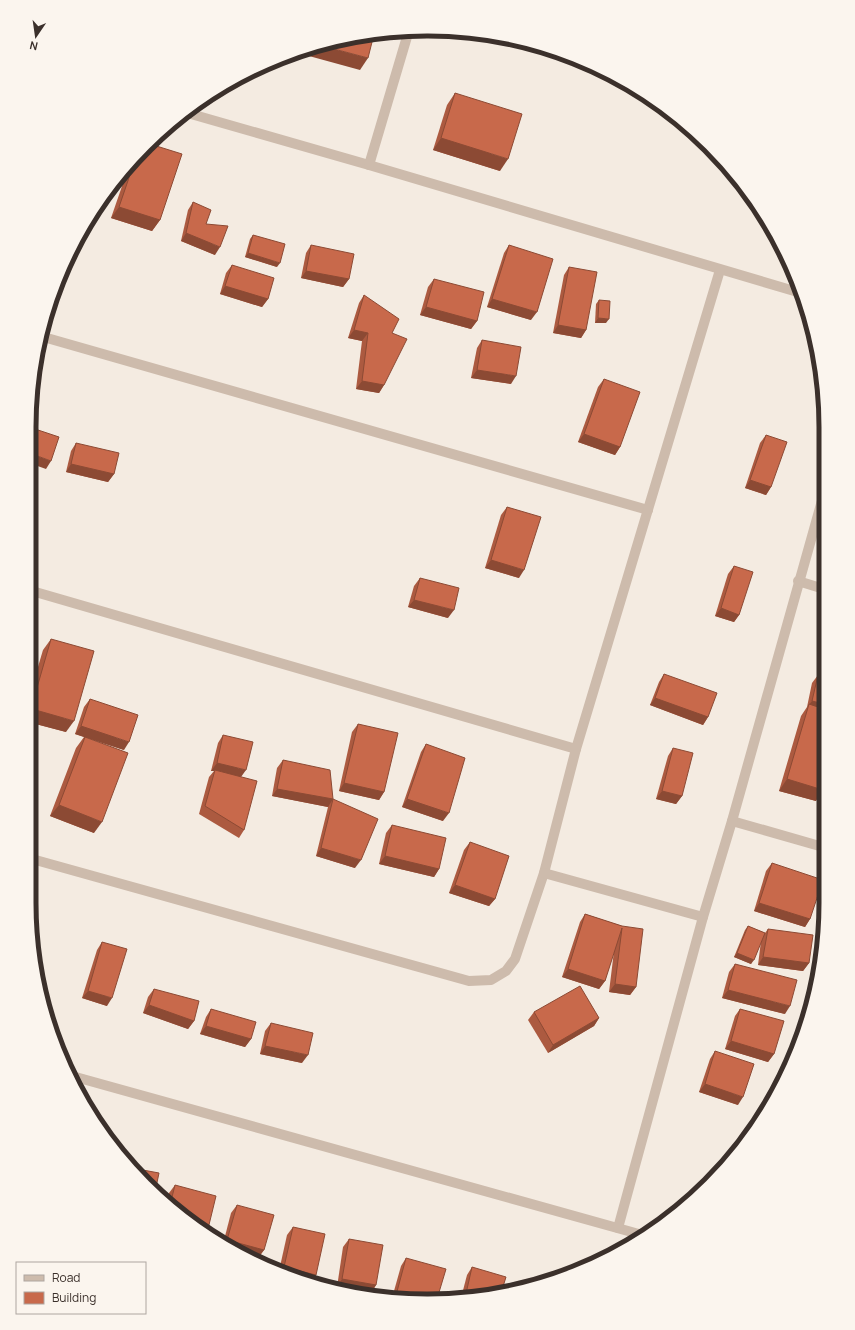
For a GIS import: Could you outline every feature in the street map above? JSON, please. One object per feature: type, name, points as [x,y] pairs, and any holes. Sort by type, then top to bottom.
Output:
[{"type":"street","points":[[369,164],[407,37]]},
{"type":"street","points":[[193,114],[369,164],[794,291]]},
{"type":"street","points":[[36,860],[469,981],[491,980],[506,971],[515,959],[544,873],[576,749],[720,270]]},
{"type":"street","points":[[47,338],[648,510]]},
{"type":"street","points":[[618,1228],[703,917],[732,821],[819,510]]},
{"type":"street","points":[[798,581],[819,587]]},
{"type":"street","points":[[36,592],[576,749]]},
{"type":"street","points":[[732,821],[819,846]]},
{"type":"street","points":[[544,873],[703,917]]},
{"type":"street","points":[[77,1077],[637,1233]]},
{"type":"building","points":[[373,40],[368,58],[331,48]]},
{"type":"building","points":[[455,93],[522,114],[508,159],[441,138]]},
{"type":"building","points":[[156,146],[182,154],[160,220],[119,207],[131,171]]},
{"type":"building","points":[[193,202],[211,210],[206,224],[228,226],[220,247],[186,233]]},
{"type":"building","points":[[253,235],[285,244],[280,263],[248,253]]},
{"type":"building","points":[[311,245],[354,254],[349,279],[306,271]]},
{"type":"building","points":[[509,245],[553,259],[537,312],[492,299]]},
{"type":"building","points":[[232,265],[274,278],[268,299],[225,286]]},
{"type":"building","points":[[569,267],[597,272],[586,330],[558,325]]},
{"type":"building","points":[[434,279],[484,292],[477,321],[426,307]]},
{"type":"building","points":[[364,295],[399,319],[392,333],[407,339],[384,385],[362,381],[368,333],[354,330]]},
{"type":"building","points":[[599,300],[610,301],[609,319],[598,318]]},
{"type":"building","points":[[482,340],[521,347],[516,376],[477,370]]},
{"type":"building","points":[[604,379],[640,392],[620,447],[584,434]]},
{"type":"building","points":[[36,429],[59,437],[51,461],[36,455]]},
{"type":"building","points":[[766,435],[787,442],[771,487],[750,480]]},
{"type":"building","points":[[76,443],[119,453],[114,474],[71,464]]},
{"type":"building","points":[[507,507],[541,517],[524,570],[491,560]]},
{"type":"building","points":[[734,566],[753,572],[739,615],[721,608]]},
{"type":"building","points":[[420,578],[459,588],[454,610],[414,600]]},
{"type":"building","points":[[51,639],[94,651],[74,721],[36,710],[36,691]]},
{"type":"building","points":[[664,674],[717,693],[708,717],[655,698]]},
{"type":"building","points":[[818,675],[819,675],[819,703],[812,701]]},
{"type":"building","points":[[90,699],[138,715],[129,742],[81,726]]},
{"type":"building","points":[[809,704],[819,707],[819,789],[787,779]]},
{"type":"building","points":[[358,724],[398,733],[384,792],[344,783]]},
{"type":"building","points":[[223,735],[253,742],[246,770],[217,763]]},
{"type":"building","points":[[85,737],[128,753],[102,822],[59,805]]},
{"type":"building","points":[[426,744],[465,758],[449,813],[407,799]]},
{"type":"building","points":[[673,748],[693,753],[682,796],[662,791]]},
{"type":"building","points":[[283,760],[330,770],[333,799],[277,789]]},
{"type":"building","points":[[215,770],[257,781],[244,830],[205,806]]},
{"type":"building","points":[[333,799],[378,819],[361,860],[321,848]]},
{"type":"building","points":[[392,825],[446,838],[439,869],[385,856]]},
{"type":"building","points":[[470,842],[509,856],[495,899],[455,885]]},
{"type":"building","points":[[772,863],[819,879],[819,892],[810,919],[759,903]]},
{"type":"building","points":[[585,914],[622,926],[643,929],[636,987],[615,984],[622,928],[605,981],[568,969]]},
{"type":"building","points":[[748,926],[765,933],[754,960],[737,953]]},
{"type":"building","points":[[768,929],[813,935],[809,963],[763,957]]},
{"type":"building","points":[[102,942],[127,949],[112,998],[88,991]]},
{"type":"building","points":[[735,964],[797,980],[790,1006],[728,990]]},
{"type":"building","points":[[580,986],[599,1018],[553,1045],[534,1012]]},
{"type":"building","points":[[154,989],[199,1001],[194,1021],[149,1005]]},
{"type":"building","points":[[211,1009],[256,1022],[251,1039],[206,1026]]},
{"type":"building","points":[[740,1009],[784,1021],[774,1054],[731,1041]]},
{"type":"building","points":[[271,1023],[313,1033],[308,1055],[265,1046]]},
{"type":"building","points":[[715,1051],[754,1064],[743,1097],[705,1084]]},
{"type":"building","points":[[142,1170],[159,1173],[157,1185]]},
{"type":"building","points":[[175,1185],[216,1196],[208,1227],[189,1213],[172,1199]]},
{"type":"building","points":[[237,1205],[274,1215],[264,1250],[227,1239]]},
{"type":"building","points":[[293,1227],[325,1234],[316,1275],[284,1266]]},
{"type":"building","points":[[349,1239],[383,1245],[376,1285],[342,1279]]},
{"type":"building","points":[[406,1258],[446,1269],[439,1294],[397,1293]]},
{"type":"building","points":[[472,1267],[506,1277],[503,1286],[466,1292]]}]
